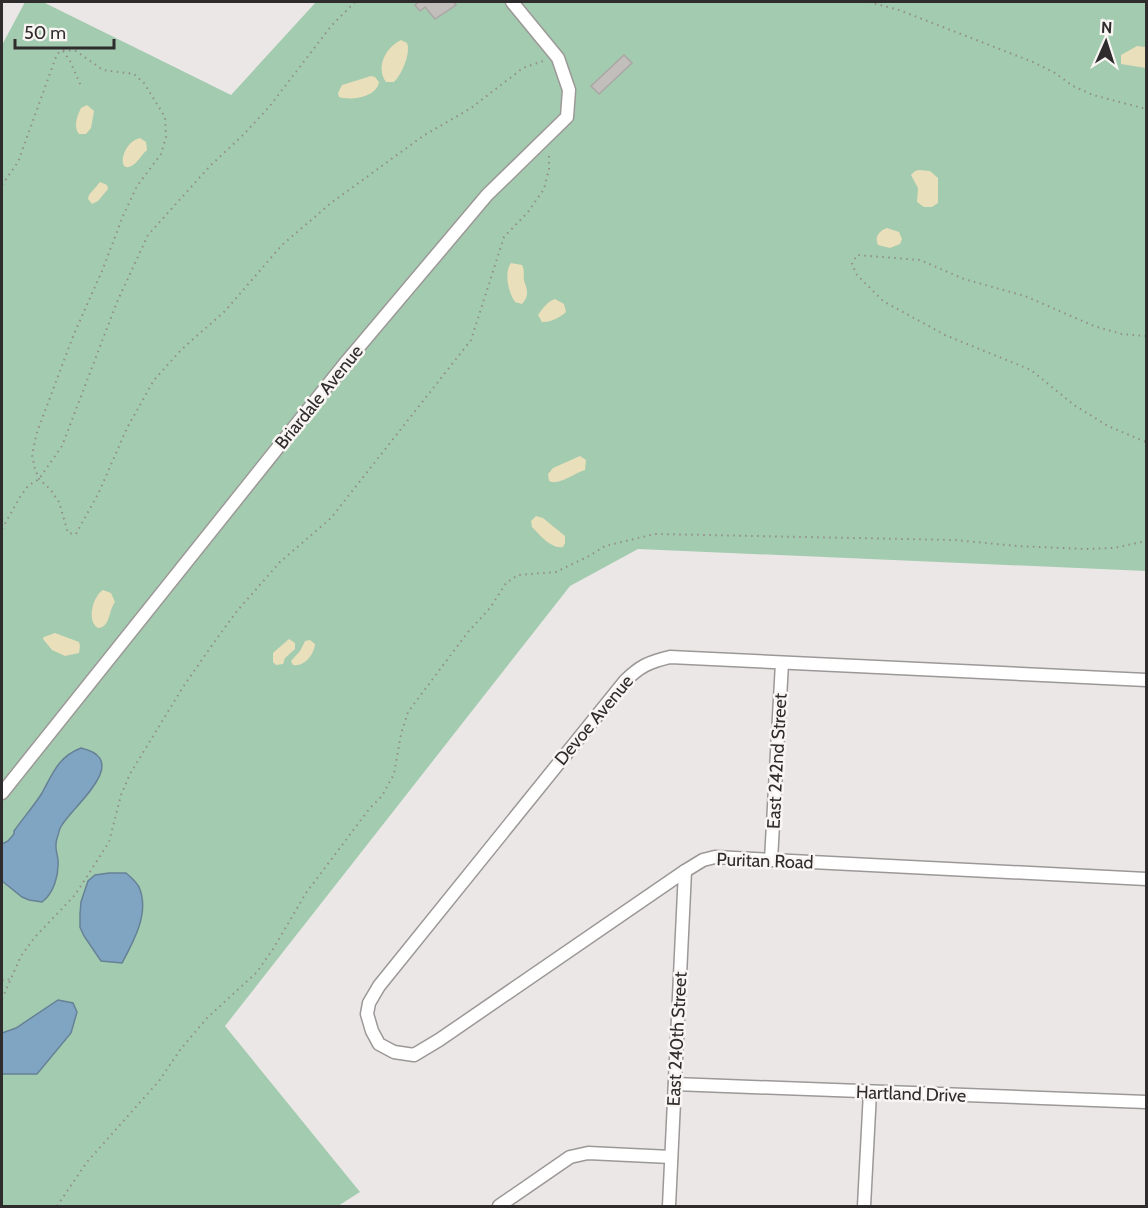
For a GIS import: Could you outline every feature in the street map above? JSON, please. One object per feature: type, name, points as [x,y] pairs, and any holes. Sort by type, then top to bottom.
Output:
[{"type":"street","name":"Briardale Avenue","points":[[2,793],[355,352],[487,195],[567,117],[569,90],[558,58],[512,2]]},
{"type":"street","name":"Devoe Avenue","points":[[439,1040],[414,1054],[394,1052],[379,1044],[372,1031],[367,1014],[369,1003],[379,986],[625,681],[638,668],[670,657],[1146,681]]},
{"type":"street","name":"East 242nd Street","points":[[771,860],[782,663]]},
{"type":"street","name":"Puritan Road","points":[[439,1040],[685,871],[703,860],[715,857],[1146,879]]},
{"type":"street","name":"East 240th Street","points":[[669,1206],[685,871]]},
{"type":"street","name":"Hartland Drive","points":[[675,1084],[1146,1102]]},
{"type":"street","points":[[864,1206],[870,1092]]},
{"type":"street","points":[[499,1206],[570,1157],[588,1153],[671,1157]]},
{"type":"path","points":[[2,529],[20,497],[28,486],[39,479],[62,446],[117,302],[148,235],[210,166],[269,106],[332,25],[355,2]]},
{"type":"path","points":[[869,2],[898,10],[1033,62],[1092,95],[1146,109]]},
{"type":"path","points":[[63,50],[81,86]]},
{"type":"path","points":[[2,185],[18,162],[57,54],[63,50],[76,51],[103,70],[134,74],[144,83],[165,117],[166,137],[161,154],[137,186],[123,216],[74,334],[54,392],[44,413],[32,455],[39,479],[59,502],[68,533],[76,534],[99,492],[131,419],[154,380],[181,350],[225,311],[282,245],[331,203],[423,136],[471,108],[523,68],[546,60]]},
{"type":"path","points":[[2,980],[8,980],[21,956],[75,895],[109,842],[121,795],[130,774],[183,687],[215,641],[237,611],[280,562],[331,518],[471,340],[504,237],[528,212],[544,189],[549,169],[549,146]]},
{"type":"path","points":[[1146,336],[1122,334],[1094,326],[1025,296],[964,279],[920,260],[857,255],[852,264],[857,275],[883,301],[945,335],[1031,370],[1074,405],[1108,426],[1146,442]]},
{"type":"path","points":[[57,1206],[87,1162],[159,1081],[180,1050],[207,1018],[256,972],[273,949],[306,893],[370,808],[382,796],[394,774],[401,734],[408,712],[468,632],[490,608],[506,584],[518,575],[556,572],[605,546],[655,534],[955,540],[1084,549],[1114,548],[1146,541]]},
{"type":"path","points":[[2,999],[12,973]]},
{"type":"green space","points":[[25,2],[43,2],[231,95],[316,2],[1146,2],[1146,571],[638,549],[570,586],[225,1026],[360,1192],[338,1206],[2,1206],[2,45]]},
{"type":"sand","points":[[401,40],[407,43],[408,47],[405,63],[394,82],[386,82],[382,70],[384,58],[391,47]]},
{"type":"sand","points":[[1137,46],[1146,47],[1146,68],[1121,64],[1121,55]]},
{"type":"sand","points":[[371,76],[379,82],[374,91],[363,97],[339,97],[338,93],[342,85]]},
{"type":"sand","points":[[87,105],[94,111],[91,128],[86,134],[79,134],[76,128],[77,118],[81,108]]},
{"type":"sand","points":[[140,138],[146,142],[147,150],[133,165],[125,166],[123,158],[128,146]]},
{"type":"sand","points":[[919,170],[930,171],[938,178],[938,203],[932,207],[924,207],[917,202],[918,188],[911,175]]},
{"type":"sand","points":[[100,182],[107,185],[108,189],[98,201],[92,204],[88,199],[89,195]]},
{"type":"sand","points":[[887,228],[899,232],[902,239],[900,244],[890,248],[878,245],[878,235]]},
{"type":"sand","points":[[511,263],[522,265],[527,292],[522,304],[515,302],[509,288],[507,277]]},
{"type":"sand","points":[[555,299],[564,304],[566,312],[548,322],[542,322],[538,315],[548,303]]},
{"type":"sand","points":[[580,456],[586,460],[585,470],[562,481],[549,481],[548,474],[553,468]]},
{"type":"sand","points":[[536,516],[543,518],[565,536],[563,547],[550,544],[532,527],[531,521]]},
{"type":"sand","points":[[103,590],[111,593],[115,602],[107,622],[98,628],[92,620],[92,609],[96,597]]},
{"type":"sand","points":[[55,633],[79,642],[79,653],[65,656],[52,650],[43,639]]},
{"type":"sand","points":[[289,639],[295,643],[295,649],[285,658],[283,664],[276,665],[273,662],[273,653]]},
{"type":"sand","points":[[310,640],[315,644],[310,656],[305,662],[293,665],[291,661],[305,641]]},
{"type":"water","points":[[81,748],[96,754],[102,762],[101,773],[87,795],[60,828],[56,845],[58,872],[53,889],[42,902],[29,900],[2,881],[2,844],[14,834],[61,761]]},
{"type":"water","points":[[126,873],[138,885],[142,897],[142,916],[139,926],[122,963],[101,961],[80,927],[81,902],[88,881],[95,875]]},
{"type":"water","points":[[58,1000],[73,1003],[77,1012],[71,1033],[37,1074],[2,1074],[2,1033],[16,1028]]},
{"type":"building","points":[[419,2],[454,2],[456,5],[435,19],[425,7],[420,11],[415,5]]},
{"type":"building","points":[[624,55],[632,63],[599,94],[591,86]]}]
